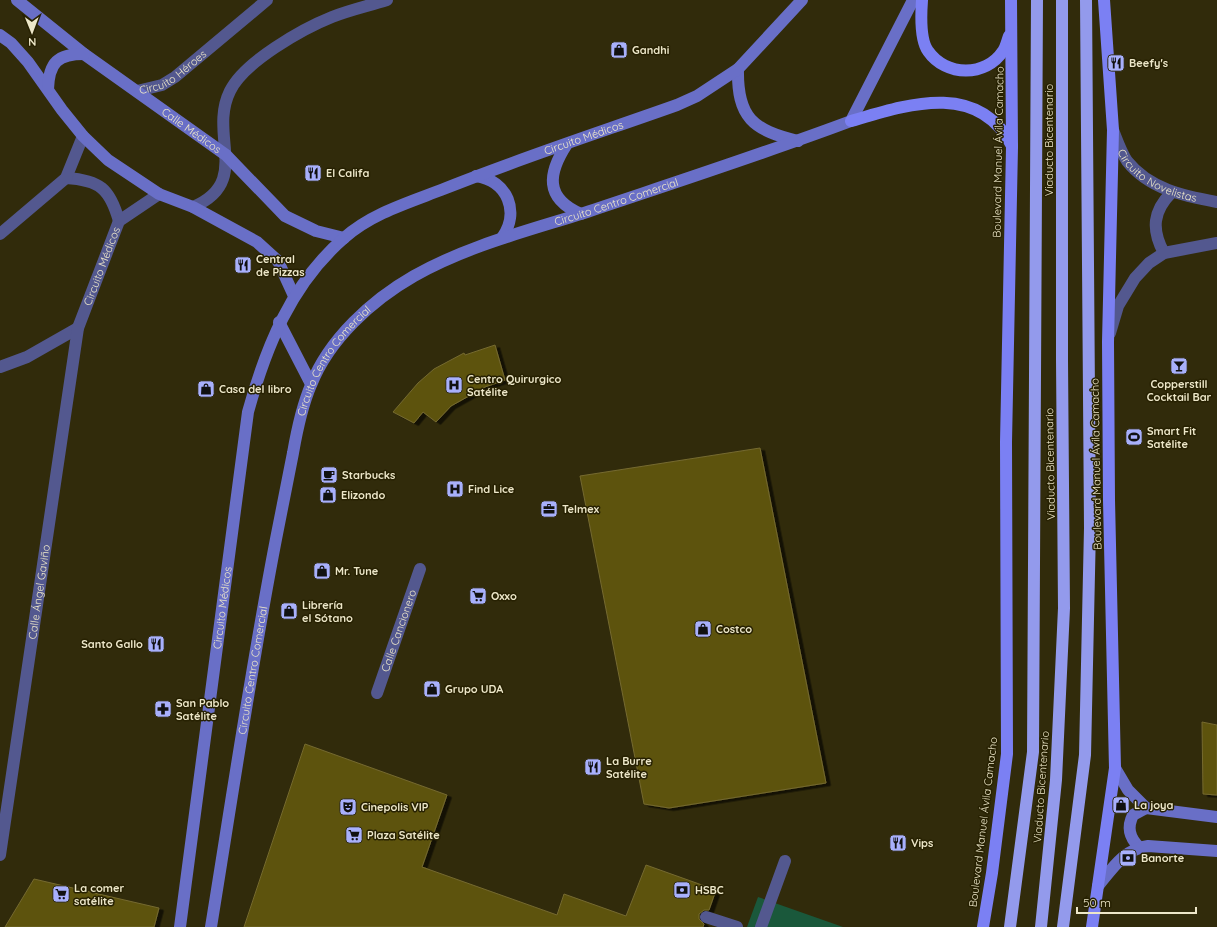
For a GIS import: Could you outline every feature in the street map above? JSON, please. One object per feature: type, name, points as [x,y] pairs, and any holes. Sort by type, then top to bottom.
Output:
[{"type":"highway","points":[[1010,927],[1033,752],[1037,0]]},
{"type":"highway","name":"Viaducto Bicentenario","points":[[1041,927],[1056,780],[1064,608],[1062,0]]},
{"type":"highway","name":"Boulevard Manuel Ávila Camacho","points":[[1063,927],[1085,755],[1090,528],[1086,0]]},
{"type":"main road","name":"Circuito Héroes","points":[[18,0],[84,54],[137,91]]},
{"type":"main road","points":[[851,121],[913,0]]},
{"type":"main road","points":[[922,0],[922,21],[927,50],[940,64],[959,71],[977,70],[990,64],[1004,50],[1012,28]]},
{"type":"main road","name":"Boulevard Manuel Ávila Camacho","points":[[983,927],[992,873],[1007,754],[1006,442],[1012,147],[1011,0]]},
{"type":"main road","name":"Boulevard Manuel Ávila Camacho","points":[[1092,927],[1115,768],[1109,500],[1108,342],[1112,130],[1104,0]]},
{"type":"main road","name":"Circuito Médicos","points":[[180,927],[248,412],[259,371],[279,322],[294,296],[317,265],[344,238],[360,225],[379,214],[476,176],[677,105],[710,88],[738,69],[801,1]]},
{"type":"main road","points":[[0,35],[11,43],[28,62],[82,136],[108,160],[159,194],[193,207],[257,242],[278,261],[294,296]]},
{"type":"main road","points":[[48,89],[51,70],[60,57],[69,54],[84,54]]},
{"type":"main road","points":[[738,69],[741,103],[754,123],[764,131],[798,141]]},
{"type":"main road","name":"Calle Médicos","points":[[137,91],[226,155]]},
{"type":"main road","points":[[851,121],[915,104],[938,102],[953,103],[970,108],[986,116],[1001,130],[1012,147]]},
{"type":"main road","name":"Circuito Centro Comercial","points":[[211,927],[258,634],[298,426],[311,384],[325,358],[338,340],[355,322],[382,298],[414,276],[456,256],[502,238],[581,214],[798,141],[851,121]]},
{"type":"main road","points":[[567,144],[557,159],[553,170],[554,189],[566,205],[581,214]]},
{"type":"main road","points":[[226,155],[285,216],[316,231],[344,238]]},
{"type":"main road","points":[[476,176],[491,180],[497,184],[508,198],[511,215],[509,224],[502,238]]},
{"type":"main road","points":[[279,322],[311,384]]},
{"type":"main road","points":[[1115,768],[1128,790],[1146,808]]},
{"type":"main road","points":[[1139,847],[1131,837],[1129,826],[1133,815],[1146,808],[1217,817]]},
{"type":"main road","points":[[1098,886],[1123,857],[1139,847],[1148,846],[1217,851]]},
{"type":"street","name":"Circuito Héroes","points":[[137,91],[162,85],[176,77],[267,0]]},
{"type":"street","points":[[193,207],[204,202],[220,188],[225,175],[226,155],[222,122],[224,106],[230,91],[240,76],[268,52],[331,17],[386,0]]},
{"type":"street","name":"Circuito Novelistas","points":[[1112,130],[1126,160],[1139,173],[1172,192],[1217,202]]},
{"type":"street","points":[[0,234],[66,178],[82,136]]},
{"type":"street","points":[[66,178],[85,179],[102,188],[114,203],[119,221]]},
{"type":"street","points":[[1164,253],[1159,244],[1156,223],[1161,203],[1172,192]]},
{"type":"street","name":"Circuito Médicos","points":[[78,328],[119,221],[159,194]]},
{"type":"street","points":[[1108,342],[1118,306],[1135,278],[1149,263],[1164,253],[1217,243]]},
{"type":"street","points":[[0,367],[27,357],[78,328]]},
{"type":"street","name":"Calle Ángel Gaviño","points":[[0,855],[78,328]]},
{"type":"street","name":"Calle Cancionero","points":[[377,693],[420,569]]},
{"type":"street","points":[[761,927],[785,861]]},
{"type":"street","points":[[706,917],[737,927]]},
{"type":"green space","points":[[758,897],[843,927],[747,927]]},
{"type":"building","name":"Centro Quirurgico Satélite","points":[[495,345],[505,380],[485,387],[451,406],[436,422],[423,412],[414,423],[393,412],[418,383],[434,369],[464,353],[465,355]]},
{"type":"building","name":"Costco","points":[[760,448],[826,783],[669,808],[644,804],[580,476]]},
{"type":"building","points":[[1202,722],[1217,725],[1217,795],[1203,794]]},
{"type":"building","name":"Plaza Satélite","points":[[305,744],[447,795],[422,867],[557,915],[564,894],[626,916],[646,865],[716,890],[709,910],[704,910],[699,914],[699,919],[704,924],[703,927],[244,927]]},
{"type":"building","name":"La comer satélite","points":[[34,879],[159,908],[154,927],[5,927]]},
{"type":"place","name":"Gandhi","points":[[619,50]]},
{"type":"place","name":"Beefy's","points":[[1116,63]]},
{"type":"place","name":"El Califa","points":[[313,173]]},
{"type":"place","name":"Central de Pizzas","points":[[243,265]]},
{"type":"place","name":"Copperstill Cocktail Bar","points":[[1179,366]]},
{"type":"place","name":"Centro Quirurgico Satélite","points":[[454,385]]},
{"type":"place","name":"Casa del libro","points":[[206,389]]},
{"type":"place","name":"Smart Fit Satélite","points":[[1134,437]]},
{"type":"place","name":"Starbucks","points":[[329,475]]},
{"type":"place","name":"Find Lice","points":[[455,489]]},
{"type":"place","name":"Elizondo","points":[[328,495]]},
{"type":"place","name":"Telmex","points":[[549,509]]},
{"type":"place","name":"Mr. Tune","points":[[322,571]]},
{"type":"place","name":"Oxxo","points":[[478,596]]},
{"type":"place","name":"Librería el Sótano","points":[[289,611]]},
{"type":"place","name":"Costco","points":[[703,629]]},
{"type":"place","name":"Santo Gallo","points":[[156,644]]},
{"type":"place","name":"Grupo UDA","points":[[432,689]]},
{"type":"place","name":"San Pablo Satélite","points":[[163,709]]},
{"type":"place","name":"La Burre Satélite","points":[[593,767]]},
{"type":"place","name":"La joya","points":[[1121,805]]},
{"type":"place","name":"Cinepolis VIP","points":[[348,807]]},
{"type":"place","name":"Plaza Satélite","points":[[354,835]]},
{"type":"place","name":"Vips","points":[[898,843]]},
{"type":"place","name":"Banorte","points":[[1128,858]]},
{"type":"place","name":"HSBC","points":[[682,890]]},
{"type":"place","name":"La comer satélite","points":[[61,894]]}]
